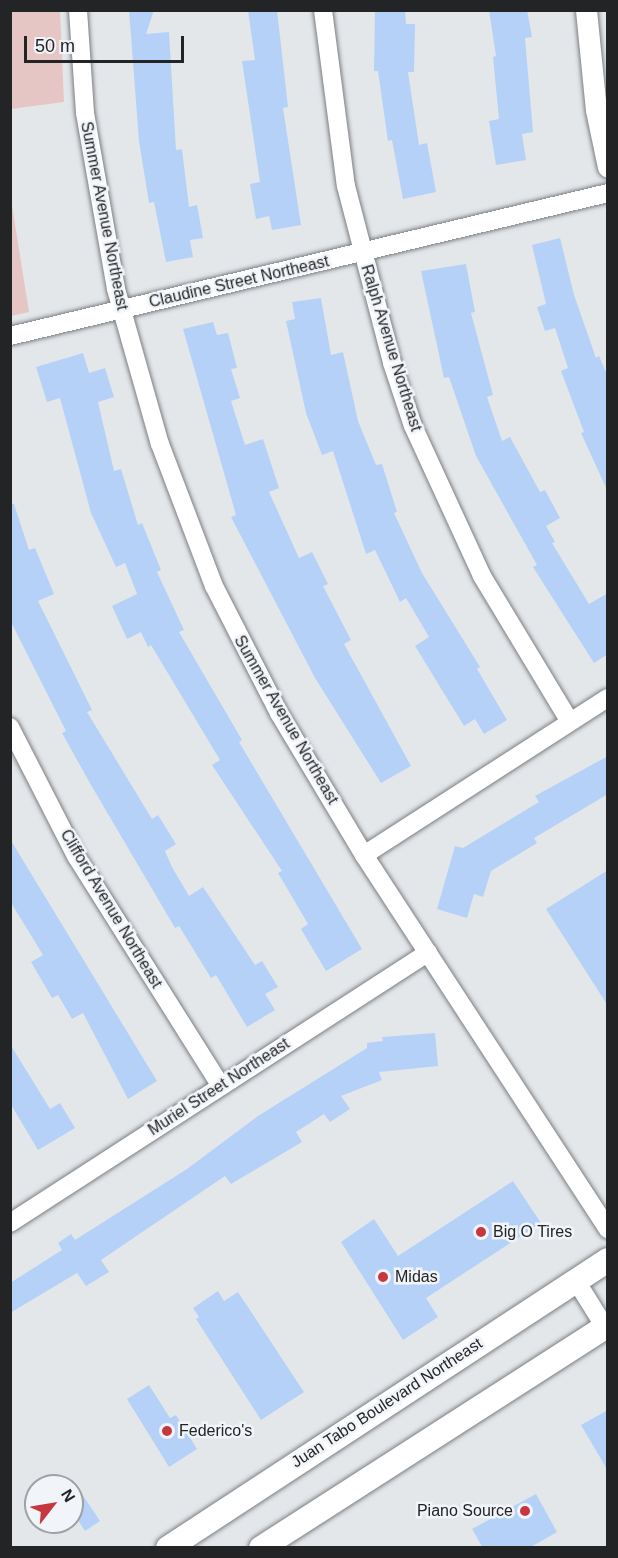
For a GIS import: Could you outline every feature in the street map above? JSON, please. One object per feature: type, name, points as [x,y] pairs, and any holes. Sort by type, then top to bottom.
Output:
[{"type":"main road","name":"Juan Tabo Boulevard Northeast","points":[[168,1548],[574,1279],[608,1260]]},
{"type":"main road","points":[[261,1548],[606,1328]]},
{"type":"street","name":"Summer Avenue Northeast","points":[[78,10],[85,113],[103,229],[121,310],[160,444],[214,586],[279,713],[364,855],[608,1230]]},
{"type":"street","name":"Ralph Avenue Northeast","points":[[323,10],[330,87],[362,253],[392,363],[441,492],[482,576],[570,722]]},
{"type":"street","points":[[586,10],[596,110],[608,167]]},
{"type":"street","name":"Claudine Street Northeast","points":[[10,336],[608,193]]},
{"type":"street","points":[[364,855],[608,698]]},
{"type":"street","name":"Clifford Avenue Northeast","points":[[10,727],[76,856],[221,1086]]},
{"type":"street","name":"Muriel Street Northeast","points":[[13,1217],[428,953]]},
{"type":"street","points":[[574,1279],[606,1328]]},
{"type":"shaded area","points":[[10,11],[60,11],[64,102],[11,109]]},
{"type":"shaded area","points":[[11,199],[29,312],[10,316]]},
{"type":"building","points":[[129,10],[154,10],[146,34],[169,32],[176,150],[182,149],[189,207],[197,205],[203,238],[190,240],[193,257],[166,262],[154,202],[149,203],[139,141]]},
{"type":"building","points":[[248,10],[277,10],[288,107],[283,108],[301,225],[272,230],[269,216],[256,219],[250,184],[260,182],[242,61],[255,60]]},
{"type":"building","points":[[375,10],[405,10],[406,24],[415,24],[414,72],[408,72],[419,145],[427,143],[436,192],[403,199],[392,140],[388,141],[378,71],[374,71]]},
{"type":"building","points":[[489,10],[527,10],[532,37],[525,38],[533,132],[522,134],[526,160],[496,165],[489,121],[499,119],[493,57],[496,56]]},
{"type":"building","points":[[560,238],[574,295],[596,358],[599,356],[608,377],[608,492],[581,433],[584,432],[561,371],[568,368],[555,328],[545,331],[537,307],[546,304],[532,245]]},
{"type":"building","points":[[466,264],[475,312],[471,313],[493,395],[487,397],[502,441],[510,437],[540,492],[545,490],[560,518],[546,526],[555,542],[552,543],[589,604],[608,593],[608,654],[594,663],[533,567],[537,565],[476,456],[449,377],[444,378],[421,271]]},
{"type":"building","points":[[321,298],[331,355],[343,352],[358,421],[376,465],[382,464],[397,512],[394,513],[422,573],[480,667],[477,669],[507,720],[484,734],[475,719],[464,726],[415,646],[429,637],[406,598],[400,602],[375,550],[366,554],[333,451],[322,455],[306,413],[286,321],[295,319],[292,302]]},
{"type":"building","points":[[213,322],[217,335],[228,333],[237,368],[231,369],[240,398],[231,401],[245,445],[263,439],[279,488],[269,492],[299,558],[312,552],[328,584],[323,586],[351,640],[344,644],[411,766],[381,783],[315,678],[231,517],[236,515],[183,329]]},
{"type":"building","points":[[83,353],[89,373],[105,368],[114,397],[98,402],[114,471],[121,469],[138,525],[142,523],[161,570],[157,572],[184,630],[179,632],[242,740],[239,742],[362,949],[326,971],[301,929],[308,924],[278,873],[282,871],[212,765],[220,760],[151,645],[148,647],[141,632],[127,639],[112,606],[137,594],[125,563],[116,567],[91,513],[60,398],[47,402],[36,367]]},
{"type":"building","points":[[10,504],[14,504],[29,550],[35,548],[54,594],[38,601],[92,710],[87,712],[152,819],[158,815],[176,844],[165,851],[172,867],[189,896],[203,887],[255,965],[262,961],[278,987],[265,994],[275,1010],[247,1027],[216,975],[211,978],[179,926],[175,928],[91,785],[62,733],[66,731],[10,620]]},
{"type":"building","points":[[608,756],[608,794],[534,838],[537,843],[491,871],[483,897],[474,894],[467,918],[437,909],[455,846],[463,848],[539,802],[535,796]]},
{"type":"building","points":[[10,839],[157,1081],[128,1099],[83,1013],[72,1019],[58,995],[52,998],[31,962],[43,955],[10,901]]},
{"type":"building","points":[[608,870],[608,1006],[546,909]]},
{"type":"building","points":[[435,1033],[438,1066],[379,1072],[382,1080],[341,1096],[350,1109],[330,1122],[324,1114],[296,1132],[302,1142],[231,1184],[225,1176],[101,1260],[109,1272],[86,1286],[77,1273],[10,1313],[10,1283],[62,1250],[58,1243],[71,1234],[75,1240],[187,1169],[258,1116],[367,1048],[367,1043],[383,1041],[382,1037]]},
{"type":"building","points":[[10,1044],[50,1109],[60,1103],[75,1128],[38,1150],[10,1103]]},
{"type":"building","points":[[513,1181],[541,1223],[426,1298],[438,1317],[403,1340],[341,1242],[374,1219],[398,1256]]},
{"type":"building","points":[[218,1291],[224,1301],[238,1292],[304,1392],[261,1420],[196,1319],[199,1317],[193,1308]]},
{"type":"building","name":"Federico's","points":[[149,1385],[170,1418],[176,1415],[197,1449],[169,1467],[127,1399]]},
{"type":"building","points":[[608,1410],[608,1471],[581,1425]]},
{"type":"building","name":"Piano Source","points":[[536,1494],[557,1532],[529,1548],[483,1548],[472,1529]]},
{"type":"building","points":[[84,1497],[100,1521],[85,1531],[84,1529]]},
{"type":"place","name":"Big O Tires","points":[[481,1232]]},
{"type":"place","name":"Midas","points":[[383,1277]]},
{"type":"place","name":"Federico's","points":[[167,1431]]},
{"type":"place","name":"Piano Source","points":[[525,1511]]}]
